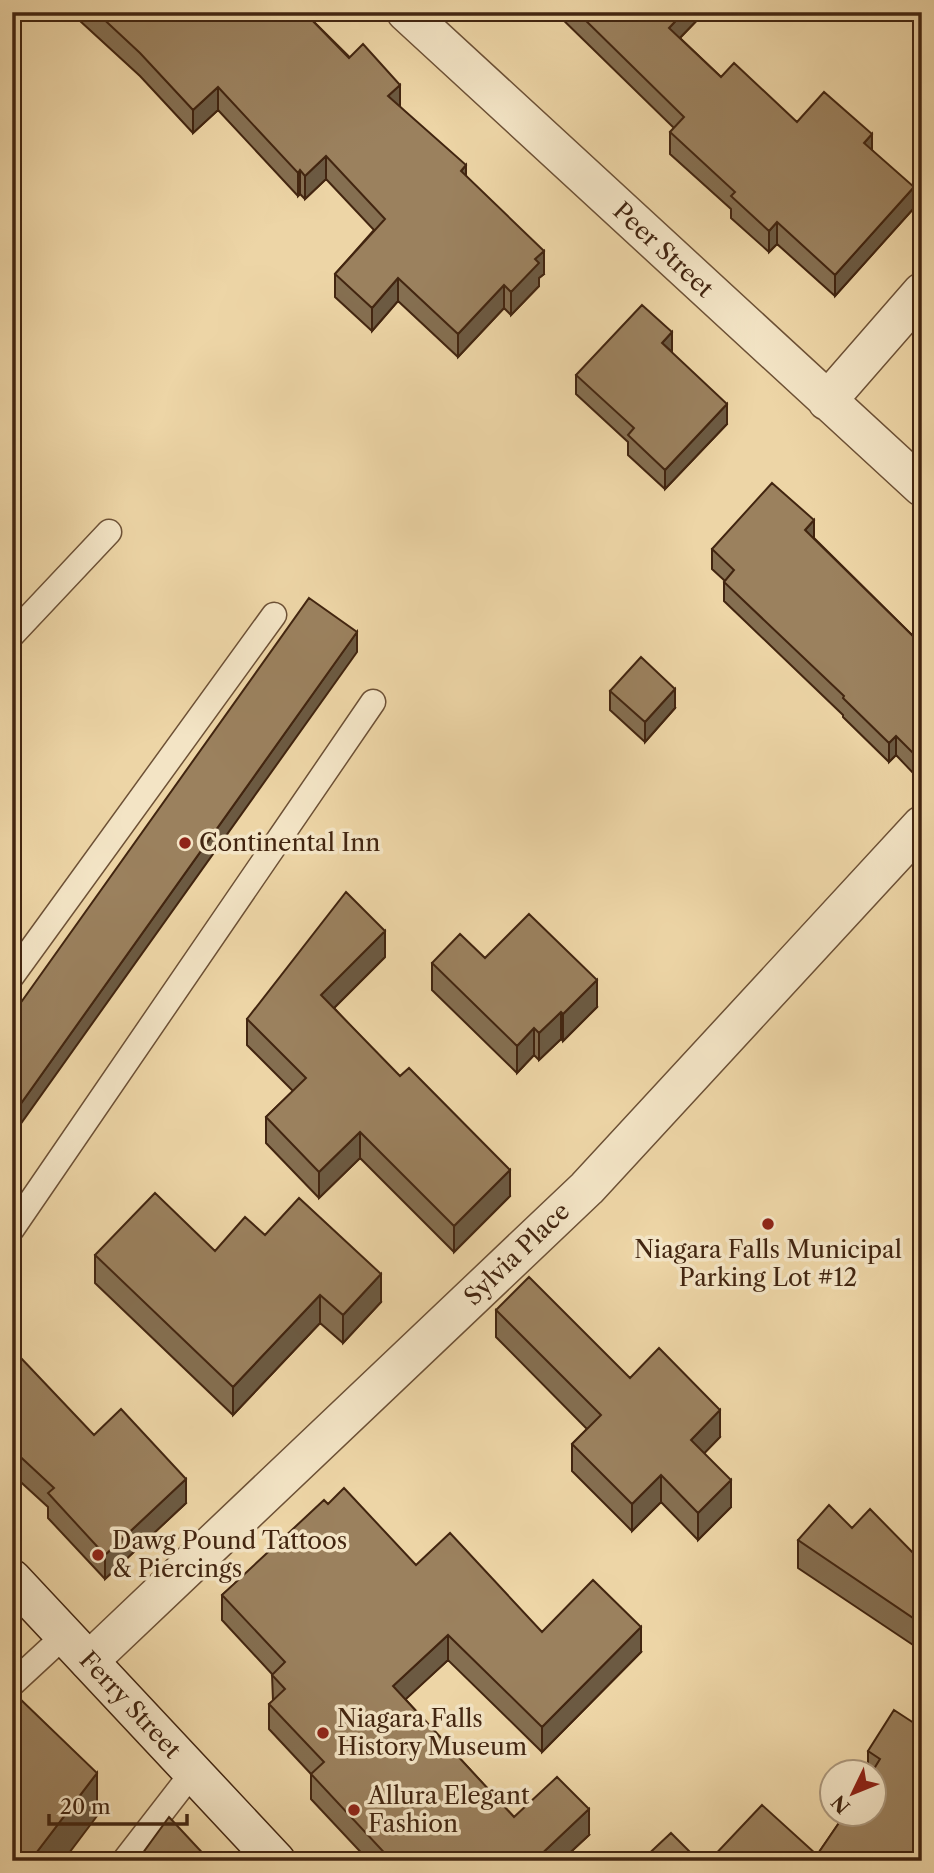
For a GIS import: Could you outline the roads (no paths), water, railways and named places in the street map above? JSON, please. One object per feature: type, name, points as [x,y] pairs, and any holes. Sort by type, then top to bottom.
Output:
[{"type":"street","name":"Peer Street","points":[[406,12],[922,487]]},
{"type":"street","points":[[827,401],[922,292]]},
{"type":"street","name":"Sylvia Place","points":[[77,1648],[587,1188],[922,825]]},
{"type":"street","name":"Ferry Street","points":[[12,1579],[276,1861]]},
{"type":"lane","points":[[12,635],[109,532]]},
{"type":"lane","points":[[12,976],[274,615]]},
{"type":"lane","points":[[12,1229],[373,702]]},
{"type":"lane","points":[[12,1684],[77,1648]]},
{"type":"lane","points":[[124,1861],[193,1772]]},
{"type":"place","name":"Continental Inn","points":[[185,843]]},
{"type":"place","name":"Niagara Falls Municipal Parking Lot #12","points":[[768,1224]]},
{"type":"place","name":"Dawg Pound Tattoos & Piercings","points":[[98,1555]]},
{"type":"place","name":"Niagara Falls History Museum","points":[[323,1733]]},
{"type":"place","name":"Allura Elegant Fashion","points":[[354,1810]]}]
